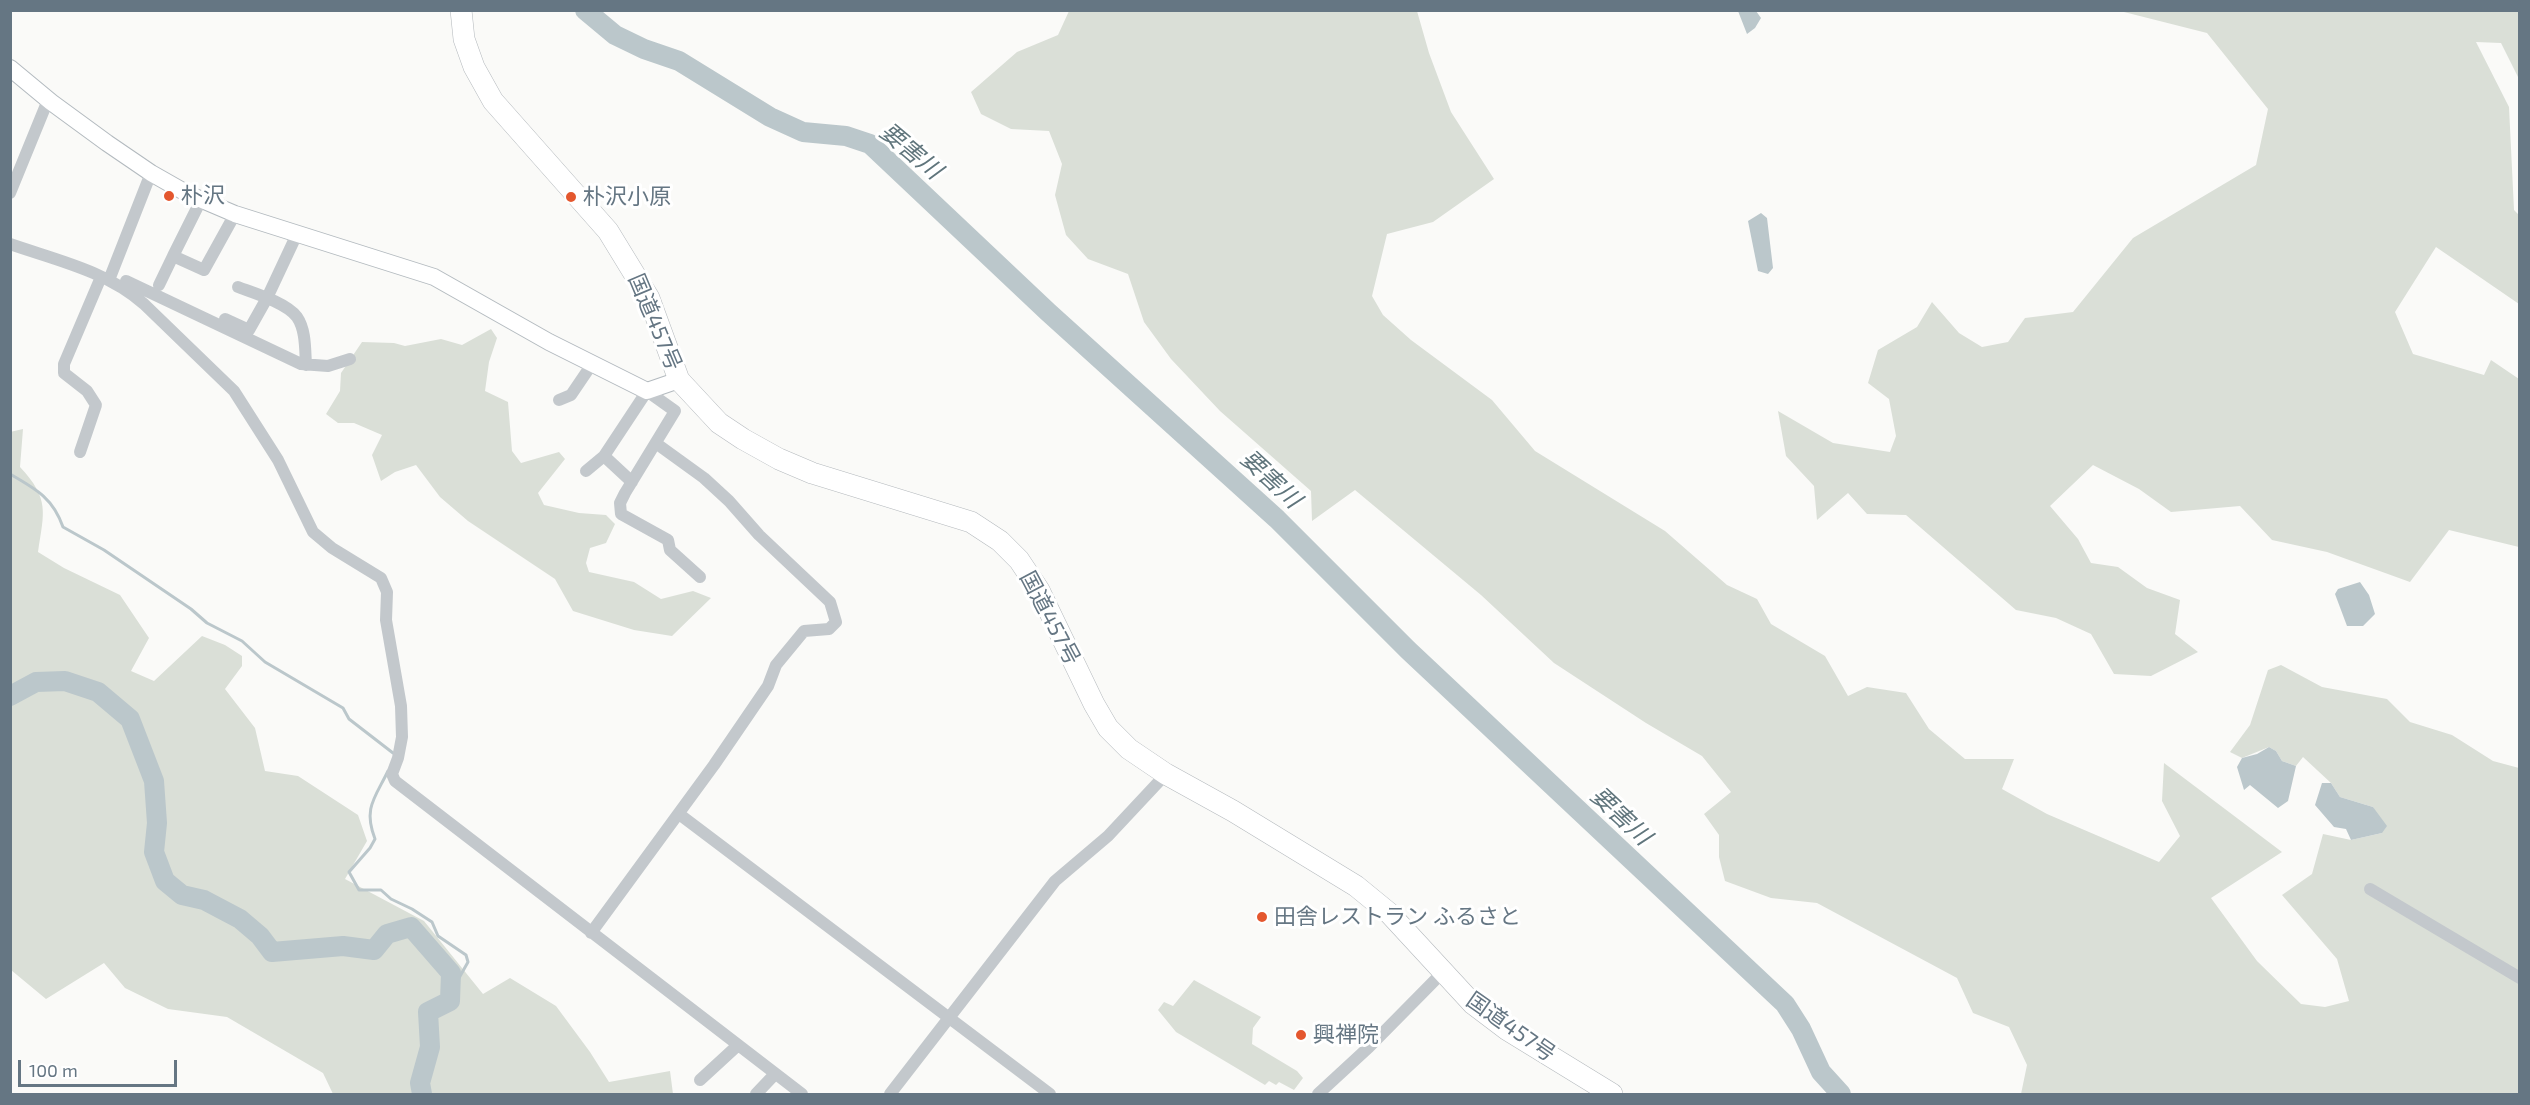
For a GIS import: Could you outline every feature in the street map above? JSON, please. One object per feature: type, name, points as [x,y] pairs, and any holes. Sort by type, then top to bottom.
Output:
[{"type":"highway","name":"国道457号","points":[[461,10],[467,48],[474,67],[493,100],[608,231],[649,298],[679,380],[720,423],[779,459],[812,473],[971,522],[1000,541],[1019,560],[1039,590],[1094,704],[1108,728],[1129,749],[1166,774],[1233,811],[1356,886],[1389,913],[1473,1004],[1506,1029],[1612,1095]]},
{"type":"street","points":[[10,68],[48,100],[151,173],[201,200],[235,214],[434,277],[592,364],[647,390],[675,411],[620,504],[621,514],[668,540],[670,549],[700,577]]},
{"type":"street","points":[[10,193],[48,100]]},
{"type":"street","points":[[80,452],[96,405],[87,391],[64,373],[64,364],[107,277],[151,173]]},
{"type":"street","points":[[159,285],[201,200]]},
{"type":"street","points":[[173,256],[204,270],[235,214]]},
{"type":"street","points":[[225,319],[249,330],[297,234]]},
{"type":"street","points":[[10,244],[107,277],[301,364],[328,366],[350,359]]},
{"type":"street","points":[[107,277],[130,291],[234,391],[278,460],[313,532],[332,548],[381,578],[387,592],[386,620],[401,706],[402,737],[392,774],[395,781],[802,1095]]},
{"type":"street","points":[[238,287],[281,303],[297,317],[304,339],[306,365]]},
{"type":"street","points":[[559,400],[571,395],[592,364]]},
{"type":"street","points":[[586,471],[604,456],[647,390],[679,380]]},
{"type":"street","points":[[591,933],[680,814],[768,686],[776,665],[789,647],[804,631],[821,631],[833,627],[836,617],[830,602],[759,535],[729,501],[704,478],[657,444]]},
{"type":"street","points":[[604,456],[632,482]]},
{"type":"street","points":[[890,1095],[1054,881],[1108,836],[1166,774]]},
{"type":"street","points":[[680,814],[1050,1095]]},
{"type":"street","points":[[2370,889],[2520,978]]},
{"type":"street","points":[[1318,1095],[1442,973]]},
{"type":"street","points":[[700,1080],[737,1046]]},
{"type":"street","points":[[756,1095],[775,1074]]},
{"type":"shaded area","points":[[1069,11],[1417,11],[1429,53],[1451,112],[1494,179],[1433,222],[1387,234],[1372,296],[1383,315],[1411,340],[1492,400],[1535,451],[1665,531],[1727,585],[1757,599],[1771,624],[1825,656],[1848,696],[1867,687],[1906,693],[1929,729],[1965,759],[2014,759],[2002,789],[2047,814],[2159,862],[2180,836],[2162,801],[2164,763],[2282,852],[2211,898],[2257,961],[2301,1004],[2325,1007],[2349,1001],[2337,959],[2282,895],[2312,874],[2323,834],[2351,840],[2382,833],[2373,807],[2340,797],[2331,783],[2303,757],[2296,766],[2282,761],[2276,751],[2269,747],[2242,758],[2230,752],[2250,725],[2268,670],[2281,665],[2322,687],[2387,699],[2410,722],[2452,735],[2493,761],[2519,768],[2519,1094],[2021,1094],[2027,1065],[2009,1027],[1973,1013],[1957,978],[1817,903],[1771,898],[1725,881],[1719,857],[1719,835],[1704,814],[1731,792],[1702,756],[1646,723],[1554,663],[1481,595],[1355,490],[1312,521],[1311,491],[1220,411],[1171,359],[1144,322],[1128,274],[1088,259],[1066,235],[1055,195],[1062,164],[1049,131],[1011,129],[981,114],[971,92],[1017,52],[1058,35]]},
{"type":"shaded area","points":[[1738,11],[1756,11],[1761,18],[1755,28],[1747,34]]},
{"type":"shaded area","points":[[2120,11],[2519,11],[2519,79],[2501,43],[2476,42],[2509,107],[2514,210],[2519,215],[2519,304],[2436,247],[2395,312],[2413,354],[2484,375],[2491,360],[2519,379],[2519,547],[2449,530],[2410,582],[2327,552],[2272,540],[2240,506],[2171,512],[2139,489],[2093,465],[2050,506],[2078,539],[2091,563],[2118,567],[2147,588],[2180,600],[2175,634],[2198,652],[2151,676],[2114,674],[2091,634],[2056,618],[2016,610],[1906,515],[1867,514],[1848,493],[1817,520],[1814,486],[1786,456],[1778,411],[1833,443],[1890,452],[1896,436],[1889,399],[1868,383],[1878,350],[1917,327],[1932,302],[1959,333],[1982,347],[2008,342],[2025,318],[2073,312],[2133,238],[2256,165],[2268,109],[2207,33]]},
{"type":"shaded area","points":[[1761,213],[1767,218],[1773,268],[1768,274],[1758,271],[1748,221]]},
{"type":"shaded area","points":[[491,329],[497,338],[489,362],[485,391],[508,402],[512,451],[521,463],[559,452],[565,459],[538,493],[544,505],[579,513],[606,515],[615,524],[606,543],[590,548],[586,563],[589,572],[634,582],[661,599],[693,591],[711,598],[672,636],[634,630],[573,611],[555,579],[468,521],[440,497],[416,465],[395,472],[381,481],[372,455],[382,435],[354,423],[338,423],[326,414],[340,391],[341,373],[362,342],[394,343],[405,346],[441,339],[462,345]]},
{"type":"shaded area","points":[[23,429],[20,467],[36,488],[42,506],[43,516],[38,552],[64,568],[120,595],[149,638],[131,671],[154,681],[202,636],[225,645],[242,656],[242,666],[225,689],[255,728],[265,771],[298,776],[358,815],[367,841],[345,879],[424,921],[483,994],[510,978],[556,1006],[609,1082],[670,1071],[673,1094],[333,1094],[323,1073],[227,1017],[168,1009],[125,988],[104,963],[46,999],[11,970],[10,432]]},
{"type":"shaded area","points":[[2360,582],[2369,595],[2375,614],[2363,626],[2347,626],[2335,594],[2338,589]]},
{"type":"shaded area","points":[[2269,747],[2276,751],[2282,761],[2296,766],[2288,801],[2278,808],[2250,785],[2244,790],[2237,767],[2242,758],[2257,754]]},
{"type":"shaded area","points":[[2322,783],[2331,783],[2340,797],[2373,807],[2387,826],[2382,833],[2351,840],[2346,829],[2334,827],[2315,805]]},
{"type":"shaded area","points":[[1194,980],[1261,1017],[1253,1028],[1252,1044],[1297,1071],[1303,1078],[1294,1090],[1279,1082],[1276,1085],[1269,1081],[1265,1085],[1176,1032],[1158,1010],[1164,1002],[1173,1006]]},
{"type":"waterway","name":"要害川","points":[[585,10],[615,35],[644,49],[679,61],[770,117],[803,132],[846,136],[870,144],[1048,312],[1277,519],[1408,650],[1785,1004],[1801,1029],[1821,1072],[1841,1094]]},
{"type":"waterway","points":[[10,474],[49,501],[63,527],[104,550],[191,609],[207,623],[242,641],[265,662],[343,708],[349,719],[393,753]]},
{"type":"waterway","points":[[10,696],[36,682],[65,681],[98,692],[130,719],[154,781],[157,823],[154,852],[165,881],[182,895],[204,900],[240,919],[260,936],[272,952],[343,946],[374,950],[387,934],[411,927],[451,973],[450,1001],[428,1012],[430,1047],[420,1083],[422,1094]]},
{"type":"waterway","points":[[388,771],[370,811],[375,839],[349,872],[359,890],[381,890],[391,899],[432,922],[438,936],[466,955],[468,962],[450,994]]},
{"type":"place","name":"朴沢","points":[[169,196]]},
{"type":"place","name":"朴沢小原","points":[[571,197]]},
{"type":"place","name":"田舎レストラン ふるさと","points":[[1262,917]]},
{"type":"place","name":"興禅院","points":[[1301,1035]]}]
